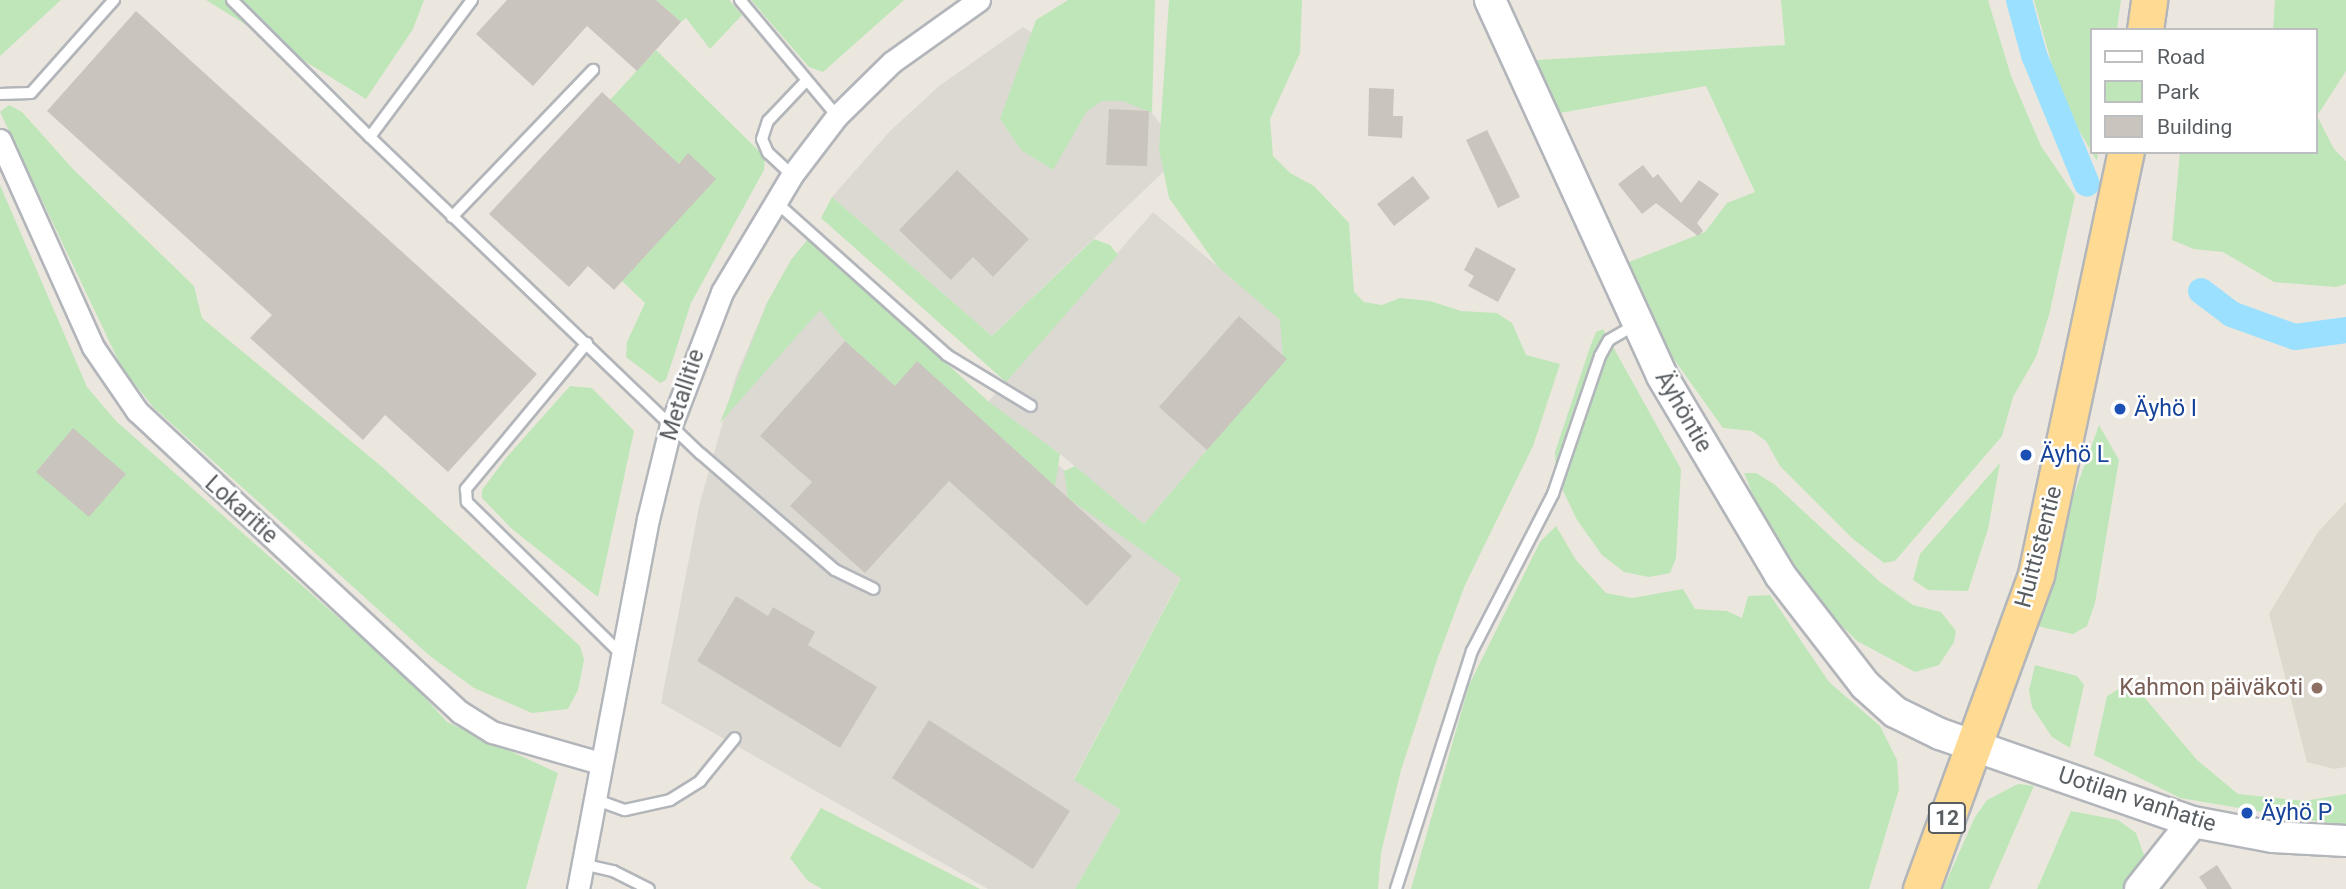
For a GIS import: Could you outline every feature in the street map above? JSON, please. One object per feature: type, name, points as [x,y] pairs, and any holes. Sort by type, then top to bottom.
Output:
[{"type":"highway","points":[[2145,28],[2149,0]]},
{"type":"highway","name":"Huittistentie","points":[[1921,889],[2036,574],[2126,154]]},
{"type":"main road","name":"Äyhöntie","points":[[1490,0],[1635,325],[1685,418],[1780,575],[1834,650],[1895,712],[1973,748]]},
{"type":"main road","name":"Uotilan vanhatie","points":[[1973,748],[2193,822],[2273,837],[2346,841]]},
{"type":"main road","points":[[2140,889],[2193,822]]},
{"type":"street","name":"Metallitie","points":[[578,889],[600,763],[671,425],[722,292],[792,175],[837,116],[892,62],[969,2]]},
{"type":"street","name":"Lokaritie","points":[[0,140],[93,347],[137,411],[460,712],[492,732],[600,763]]},
{"type":"lane","points":[[0,94],[31,93],[114,0]]},
{"type":"lane","points":[[232,0],[452,217],[671,425],[835,570],[874,589]]},
{"type":"lane","points":[[370,137],[472,0]]},
{"type":"lane","points":[[740,0],[837,116]]},
{"type":"lane","points":[[452,217],[593,70]]},
{"type":"lane","points":[[792,175],[768,153],[762,139],[768,121],[806,81]]},
{"type":"lane","points":[[776,202],[947,355],[1031,406]]},
{"type":"lane","points":[[1396,889],[1472,651],[1553,494],[1600,356],[1609,340],[1635,325]]},
{"type":"lane","points":[[587,343],[466,489],[467,502],[622,655]]},
{"type":"lane","points":[[594,800],[625,810],[670,800],[700,781],[734,738]]},
{"type":"lane","points":[[582,864],[613,871],[649,889]]},
{"type":"shaded area","points":[[1023,27],[1152,113],[1183,153],[992,336],[832,197],[890,131],[939,86]]},
{"type":"shaded area","points":[[1153,212],[1302,338],[1144,524],[1060,454],[996,408],[1181,577],[1074,779],[1121,810],[1075,889],[988,889],[661,703],[700,502],[736,376],[767,303],[791,260],[809,238],[988,402]]},
{"type":"shaded area","name":"Kahmon päiväkoti","points":[[2346,502],[2346,767],[2334,769],[2307,762],[2269,614],[2318,532]]},
{"type":"green space","points":[[0,0],[61,0],[0,56]]},
{"type":"green space","points":[[206,0],[424,0],[413,29],[366,99]]},
{"type":"green space","points":[[656,0],[729,0],[742,15],[710,49],[686,18],[681,22]]},
{"type":"green space","points":[[751,0],[904,0],[823,72],[809,67]]},
{"type":"green space","points":[[1068,0],[1155,0],[1152,113],[1123,101],[1102,101],[1087,111],[1053,170],[1021,150],[1000,119],[1036,20]]},
{"type":"green space","points":[[1169,0],[1302,0],[1300,53],[1270,119],[1273,156],[1290,173],[1314,186],[1349,223],[1354,292],[1364,302],[1382,305],[1400,298],[1430,301],[1461,311],[1497,313],[1512,323],[1526,355],[1560,364],[1533,446],[1465,585],[1437,660],[1401,770],[1381,853],[1378,889],[1075,889],[1121,810],[1074,780],[1181,578],[1068,498],[1064,471],[1075,466],[1144,524],[1283,360],[1280,320],[1218,267],[1169,198],[1159,149]]},
{"type":"green space","points":[[1781,0],[1988,0],[2011,76],[2041,146],[2075,196],[2049,315],[2036,357],[2013,397],[2002,436],[1895,561],[1884,563],[1853,539],[1780,466],[1766,441],[1752,431],[1723,428],[1661,341],[1624,264],[1705,232],[1727,203],[1755,192],[1706,86],[1555,114],[1537,60],[1785,45]]},
{"type":"green space","points":[[2034,0],[2121,0],[2117,28],[2090,28],[2090,149],[2058,87]]},
{"type":"green space","points":[[2275,0],[2346,0],[2346,71],[2318,114],[2318,28],[2273,28]]},
{"type":"green space","points":[[656,50],[765,157],[764,170],[691,303],[666,380],[660,383],[626,357],[627,342],[645,303],[622,281],[689,154],[679,164],[610,100]]},
{"type":"green space","points":[[9,105],[22,112],[73,169],[194,286],[202,318],[381,466],[580,646],[584,660],[578,690],[568,709],[532,713],[474,688],[430,656],[154,408],[122,368],[0,112]]},
{"type":"green space","points":[[2318,118],[2334,149],[2346,161],[2346,284],[2336,287],[2274,282],[2223,252],[2194,249],[2172,240],[2180,154],[2318,154]]},
{"type":"green space","points":[[0,185],[87,387],[116,421],[409,680],[447,722],[558,773],[526,889],[0,889]]},
{"type":"green space","points":[[832,197],[992,336],[1094,239],[1110,245],[1118,255],[1006,382],[821,218]]},
{"type":"green space","points":[[809,238],[989,402],[1060,454],[1055,486],[917,362],[895,386],[845,341],[820,310],[720,423],[767,303],[791,260]]},
{"type":"green space","points":[[1603,329],[1681,469],[1676,558],[1670,573],[1649,577],[1624,572],[1602,555],[1577,520],[1556,476],[1555,452],[1590,347],[1596,332]]},
{"type":"green space","points":[[570,386],[592,388],[634,431],[598,597],[512,529],[482,498],[482,490],[506,458]]},
{"type":"green space","points":[[2099,425],[2119,460],[2095,603],[2087,626],[2073,634],[2027,624]]},
{"type":"green space","points":[[2000,463],[1988,529],[1968,591],[1928,590],[1913,580],[1920,554]]},
{"type":"green space","points":[[1744,473],[1756,473],[1774,484],[1880,582],[1913,605],[1941,612],[1956,631],[1954,642],[1939,665],[1915,672],[1857,641],[1817,601],[1755,500]]},
{"type":"green space","points":[[1556,526],[1576,560],[1606,593],[1632,598],[1683,589],[1695,609],[1727,611],[1742,618],[1748,596],[1770,595],[1829,682],[1880,726],[1897,760],[1899,789],[1869,889],[1411,889],[1469,685],[1540,542]]},
{"type":"green space","points":[[2035,665],[2077,676],[2084,685],[2070,748],[2052,737],[2032,707],[2029,690]]},
{"type":"green space","points":[[2124,686],[2139,691],[2197,760],[2238,794],[2304,801],[2346,794],[2346,826],[2180,798],[2094,755],[2107,696]]},
{"type":"green space","points":[[2018,784],[2034,786],[1989,889],[1943,889],[1975,817],[1987,800]]},
{"type":"green space","points":[[821,808],[980,889],[822,889],[808,881],[790,858]]},
{"type":"green space","points":[[2071,811],[2118,820],[2136,833],[2145,858],[2126,889],[2037,889]]},
{"type":"building","points":[[507,0],[656,0],[681,22],[637,71],[587,26],[533,86],[476,34]]},
{"type":"building","points":[[136,11],[537,374],[448,472],[385,415],[363,440],[250,338],[272,315],[47,111]]},
{"type":"building","points":[[1369,88],[1394,89],[1393,116],[1403,116],[1402,138],[1368,136]]},
{"type":"building","points":[[602,92],[679,164],[688,153],[716,179],[614,290],[588,266],[569,287],[489,214]]},
{"type":"building","points":[[1109,109],[1149,111],[1147,166],[1106,165]]},
{"type":"building","points":[[1487,130],[1520,197],[1498,208],[1466,140]]},
{"type":"building","points":[[1643,165],[1653,178],[1658,174],[1681,203],[1699,180],[1719,194],[1697,223],[1703,231],[1698,236],[1656,203],[1642,214],[1618,184]]},
{"type":"building","points":[[957,170],[1029,239],[993,277],[973,257],[951,280],[899,230]]},
{"type":"building","points":[[1413,176],[1430,198],[1394,226],[1377,204]]},
{"type":"building","points":[[1476,247],[1516,269],[1498,302],[1468,286],[1474,276],[1464,270]]},
{"type":"building","points":[[1239,316],[1287,359],[1207,450],[1159,407]]},
{"type":"building","points":[[845,341],[895,386],[917,361],[1132,556],[1087,606],[949,481],[865,573],[790,506],[812,482],[760,436]]},
{"type":"building","points":[[73,428],[126,474],[89,517],[36,472]]},
{"type":"building","points":[[736,596],[768,616],[773,607],[815,632],[808,645],[877,687],[840,748],[697,661]]},
{"type":"building","points":[[929,720],[1070,811],[1033,869],[892,778]]},
{"type":"building","points":[[2217,865],[2232,889],[2207,889],[2199,877]]},
{"type":"waterway","points":[[2019,0],[2034,55],[2087,184]]},
{"type":"waterway","points":[[2201,291],[2231,314],[2295,337],[2346,330]]},
{"type":"place","name":"Äyhö I","points":[[2120,409]]},
{"type":"place","name":"Äyhö L","points":[[2026,455]]},
{"type":"place","name":"Kahmon päiväkoti","points":[[2317,688]]},
{"type":"place","name":"Äyhö P","points":[[2247,813]]}]
